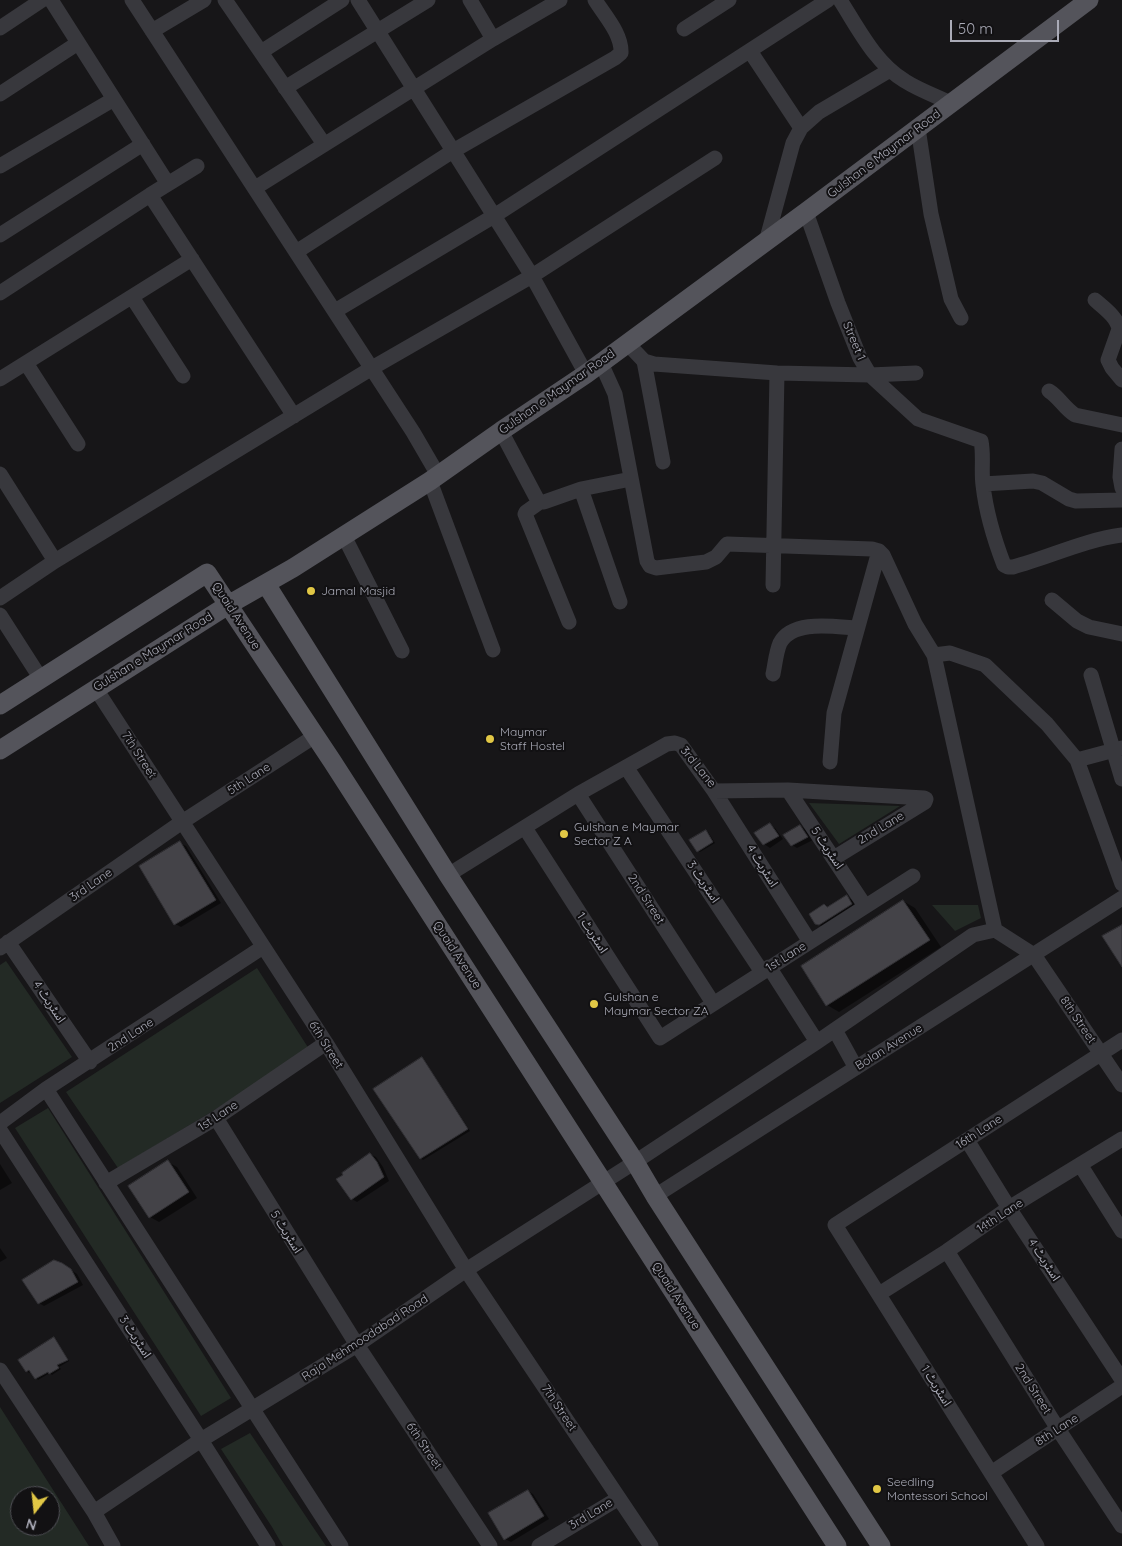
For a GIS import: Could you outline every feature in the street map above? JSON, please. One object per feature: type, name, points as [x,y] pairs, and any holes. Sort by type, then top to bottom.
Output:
[{"type":"main road","name":"Gulshan e Maymar Road","points":[[0,750],[228,605],[344,536],[434,478],[593,369],[1089,0]]},
{"type":"main road","name":"Quaid Avenue","points":[[0,705],[207,572],[604,1181],[837,1546]]},
{"type":"main road","points":[[266,584],[448,875],[635,1162],[881,1546]]},
{"type":"street","points":[[0,28],[42,0]]},
{"type":"street","points":[[51,0],[168,184]]},
{"type":"street","points":[[132,0],[413,432],[434,478],[493,650]]},
{"type":"street","points":[[152,31],[204,0]]},
{"type":"street","points":[[226,0],[324,144]]},
{"type":"street","points":[[261,52],[342,0]]},
{"type":"street","points":[[358,0],[532,276],[593,369],[615,394],[646,562],[656,568],[706,562],[716,556],[727,544],[872,549],[879,551],[883,555],[915,624],[934,655],[995,930],[1034,955]]},
{"type":"street","points":[[285,88],[428,0]]},
{"type":"street","points":[[470,0],[493,39]]},
{"type":"street","points":[[255,188],[413,88],[560,0]]},
{"type":"street","points":[[296,252],[453,151],[621,53],[622,45],[617,33],[595,0]]},
{"type":"street","points":[[684,29],[729,0]]},
{"type":"street","points":[[335,311],[494,216],[828,0]]},
{"type":"street","points":[[840,0],[876,56],[890,70],[905,82],[950,103]]},
{"type":"street","points":[[0,94],[78,43]]},
{"type":"street","points":[[750,51],[801,128]]},
{"type":"street","points":[[766,242],[793,143],[801,128],[819,112],[890,70]]},
{"type":"street","points":[[0,166],[114,99]]},
{"type":"street","points":[[918,128],[931,214],[951,299],[961,318]]},
{"type":"street","points":[[0,235],[143,144]]},
{"type":"street","points":[[0,598],[54,560],[372,368],[532,276],[715,158]]},
{"type":"street","points":[[0,293],[150,194],[197,166]]},
{"type":"street","points":[[150,194],[294,416]]},
{"type":"street","name":"Street 1","points":[[806,212],[838,303],[860,358],[870,375],[918,419],[979,440],[982,443],[983,484]]},
{"type":"street","points":[[0,379],[192,259]]},
{"type":"street","points":[[132,297],[184,376]]},
{"type":"street","points":[[1096,300],[1118,325],[1119,330],[1108,360],[1122,380]]},
{"type":"street","points":[[627,343],[644,361],[654,364],[777,373],[870,375],[916,373]]},
{"type":"street","points":[[644,361],[663,462]]},
{"type":"street","points":[[26,363],[78,444]]},
{"type":"street","points":[[773,585],[777,373]]},
{"type":"street","points":[[1048,391],[1056,395],[1070,412],[1075,415],[1122,425]]},
{"type":"street","points":[[501,431],[536,499],[540,502]]},
{"type":"street","points":[[1122,449],[1120,477],[1122,488]]},
{"type":"street","points":[[0,474],[54,560]]},
{"type":"street","points":[[569,622],[525,514],[527,510],[540,502],[581,489],[631,479]]},
{"type":"street","points":[[1122,500],[1076,501],[1069,499],[1042,483],[1033,481],[983,484],[993,534],[1004,565],[1008,567],[1037,560],[1084,542],[1122,535]]},
{"type":"street","points":[[581,489],[620,602]]},
{"type":"street","points":[[344,536],[402,651]]},
{"type":"street","points":[[830,762],[834,713],[879,551]]},
{"type":"street","points":[[1052,600],[1078,621],[1089,627],[1122,634]]},
{"type":"street","points":[[0,615],[41,679]]},
{"type":"street","points":[[773,674],[780,644],[786,635],[794,630],[812,626],[858,628]]},
{"type":"street","points":[[934,655],[950,653],[986,665],[1047,724],[1077,760],[1122,884]]},
{"type":"street","points":[[1091,675],[1118,749],[1122,779]]},
{"type":"street","name":"7th Street","points":[[96,689],[182,822]]},
{"type":"street","name":"5th Lane","points":[[182,822],[315,736]]},
{"type":"street","name":"3rd Lane","points":[[448,875],[578,794],[667,744],[675,743],[681,745],[714,791],[788,790],[924,798]]},
{"type":"street","points":[[1077,760],[1118,749]]},
{"type":"street","name":"اسٹریٹ 3","points":[[626,767],[817,1042]]},
{"type":"street","name":"اسٹریٹ 5","points":[[788,790],[866,906]]},
{"type":"street","name":"اسٹریٹ 4","points":[[714,791],[810,942]]},
{"type":"street","name":"2nd Street","points":[[578,794],[713,1003]]},
{"type":"street","name":"2nd Lane","points":[[834,858],[925,802],[924,798]]},
{"type":"street","name":"3rd Lane","points":[[4,945],[182,822]]},
{"type":"street","name":"6th Street","points":[[182,822],[326,1043],[466,1270]]},
{"type":"street","name":"اسٹریٹ 1","points":[[525,828],[660,1038]]},
{"type":"street","name":"1st Lane","points":[[660,1038],[913,876]]},
{"type":"street","name":"Bolan Avenue","points":[[655,1196],[1122,898]]},
{"type":"street","points":[[635,1162],[973,936],[995,930]]},
{"type":"street","name":"اسٹریٹ 4","points":[[4,945],[90,1062]]},
{"type":"street","name":"2nd Lane","points":[[0,1123],[46,1089],[90,1062],[263,947]]},
{"type":"street","name":"8th Street","points":[[1034,955],[1122,1086]]},
{"type":"street","points":[[834,1030],[856,1068]]},
{"type":"street","name":"16th Lane","points":[[835,1225],[1122,1040]]},
{"type":"street","name":"1st Lane","points":[[106,1183],[216,1118],[326,1043]]},
{"type":"street","points":[[46,1089],[341,1546]]},
{"type":"street","name":"اسٹریٹ 5","points":[[216,1118],[357,1345]]},
{"type":"street","name":"اسٹریٹ 3","points":[[0,1130],[202,1440],[268,1546]]},
{"type":"street","name":"اسٹریٹ 4","points":[[967,1140],[1122,1380]]},
{"type":"street","name":"14th Lane","points":[[879,1294],[1010,1208],[1122,1140]]},
{"type":"street","name":"Raja Mehmoodabad Road","points":[[94,1512],[202,1440],[357,1345],[466,1270],[635,1162]]},
{"type":"street","points":[[1081,1166],[1122,1232]]},
{"type":"street","name":"اسٹریٹ 1","points":[[835,1225],[1037,1546]]},
{"type":"street","name":"2nd Street","points":[[947,1251],[1058,1429],[1122,1526]]},
{"type":"street","name":"7th Street","points":[[466,1270],[651,1546]]},
{"type":"street","name":"6th Street","points":[[357,1345],[490,1546]]},
{"type":"street","points":[[0,1370],[94,1512],[113,1546]]},
{"type":"street","name":"8th Lane","points":[[991,1473],[1122,1386]]},
{"type":"street","name":"3rd Lane","points":[[539,1546],[619,1498]]},
{"type":"shaded area","points":[[809,803],[900,806],[839,844]]},
{"type":"shaded area","points":[[932,905],[978,905],[981,918],[955,931]]},
{"type":"shaded area","points":[[6,961],[72,1057],[0,1103],[0,965]]},
{"type":"shaded area","points":[[257,968],[311,1052],[118,1168],[66,1092]]},
{"type":"shaded area","points":[[48,1108],[231,1398],[201,1416],[15,1128]]},
{"type":"shaded area","points":[[0,1407],[51,1486],[10,1486],[10,1536],[60,1536],[60,1501],[89,1546],[0,1546]]},
{"type":"shaded area","points":[[250,1433],[326,1546],[283,1546],[221,1449]]},
{"type":"building","points":[[770,823],[779,836],[763,845],[754,833]]},
{"type":"building","points":[[800,825],[808,837],[791,846],[783,835]]},
{"type":"building","points":[[706,830],[713,842],[697,852],[689,840]]},
{"type":"building","points":[[180,841],[216,900],[174,925],[139,866]]},
{"type":"building","points":[[847,895],[852,904],[819,925],[815,924],[809,914],[824,904],[827,907]]},
{"type":"building","points":[[903,900],[930,940],[826,1006],[801,966]]},
{"type":"building","points":[[1122,925],[1122,967],[1102,936]]},
{"type":"building","points":[[422,1057],[468,1129],[420,1159],[373,1089]]},
{"type":"building","points":[[370,1153],[377,1162],[384,1177],[351,1200],[336,1179]]},
{"type":"building","points":[[168,1160],[189,1192],[149,1218],[128,1186]]},
{"type":"building","points":[[54,1260],[71,1269],[78,1282],[38,1304],[22,1280]]},
{"type":"building","points":[[54,1337],[68,1360],[57,1365],[59,1368],[49,1374],[48,1372],[35,1379],[29,1370],[26,1372],[18,1360]]},
{"type":"building","points":[[528,1490],[544,1516],[504,1540],[488,1513]]},
{"type":"place","name":"Jamal Masjid","points":[[311,591]]},
{"type":"place","name":"Maymar Staff Hostel","points":[[490,739]]},
{"type":"place","name":"Gulshan e Maymar Sector Z A","points":[[564,834]]},
{"type":"place","name":"Gulshan e Maymar Sector ZA","points":[[594,1004]]},
{"type":"place","name":"Seedling Montessori School","points":[[877,1489]]}]
